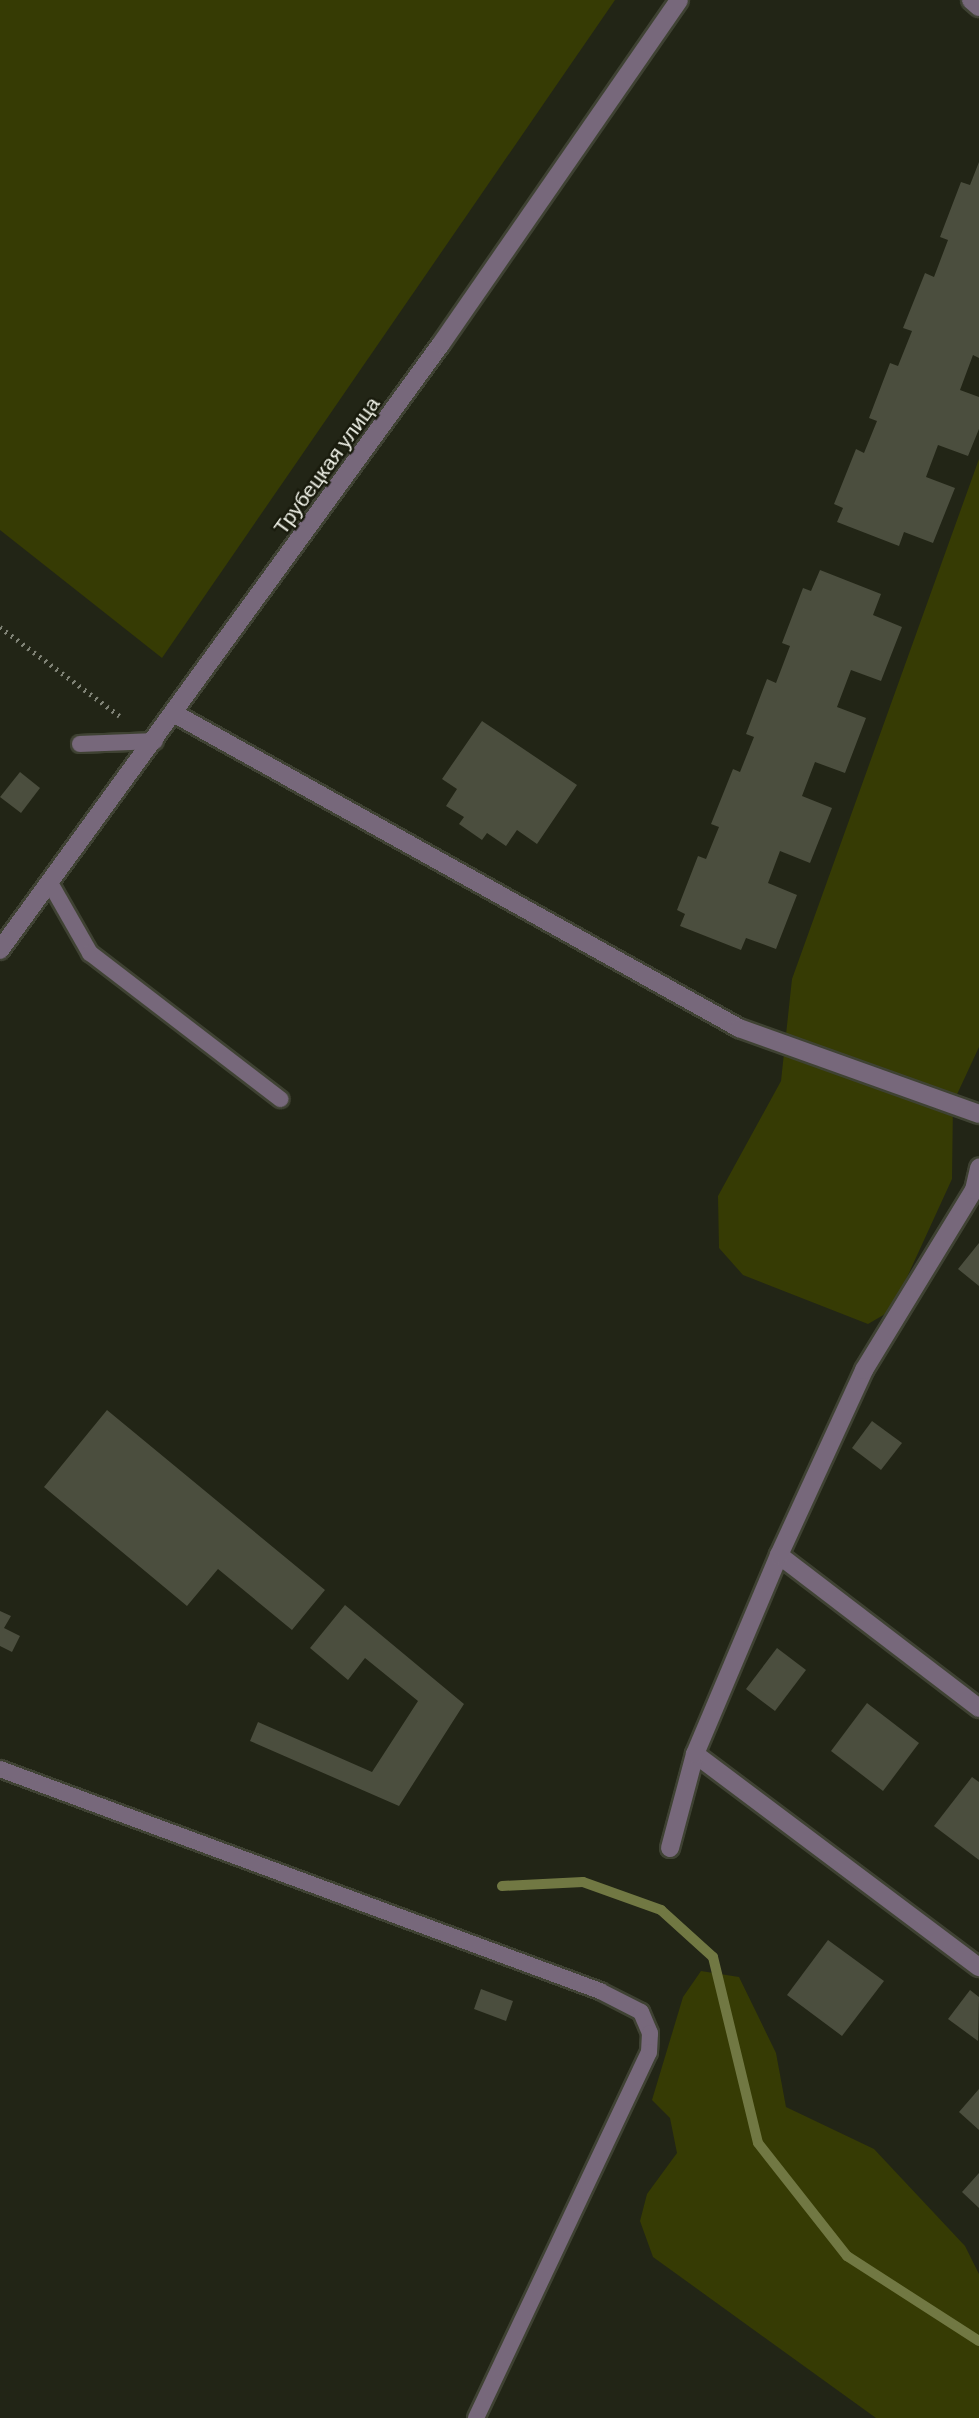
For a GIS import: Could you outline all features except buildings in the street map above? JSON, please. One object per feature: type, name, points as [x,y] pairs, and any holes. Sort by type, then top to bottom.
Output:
[{"type":"street","name":"Трубецкая улица","points":[[0,950],[175,714],[449,332],[679,0]]},
{"type":"street","points":[[971,0],[979,7]]},
{"type":"street","points":[[175,714],[739,1028],[979,1114]]},
{"type":"street","points":[[670,1848],[695,1754],[779,1555],[864,1370],[974,1190],[979,1168]]},
{"type":"street","points":[[779,1555],[979,1708]]},
{"type":"street","points":[[695,1754],[979,1967]]},
{"type":"lane","points":[[80,744],[155,741]]},
{"type":"lane","points":[[50,883],[90,953],[280,1099]]},
{"type":"lane","points":[[0,1769],[600,1991],[641,2012],[650,2033],[649,2052],[476,2418]]},
{"type":"path","points":[[0,627],[155,741]]},
{"type":"green space","points":[[0,0],[615,0],[162,658],[0,530]]},
{"type":"green space","points":[[979,459],[979,1047],[953,1103],[952,1179],[892,1310],[868,1324],[743,1275],[719,1248],[718,1196],[781,1081],[792,979]]},
{"type":"green space","points":[[701,1971],[739,1977],[776,2053],[786,2107],[874,2149],[965,2246],[979,2274],[979,2418],[876,2418],[653,2257],[640,2221],[647,2194],[677,2153],[670,2118],[652,2100],[683,1997]]},
{"type":"waterway","points":[[502,1886],[583,1882],[661,1910],[713,1957],[758,2143],[847,2256],[979,2341]]}]
